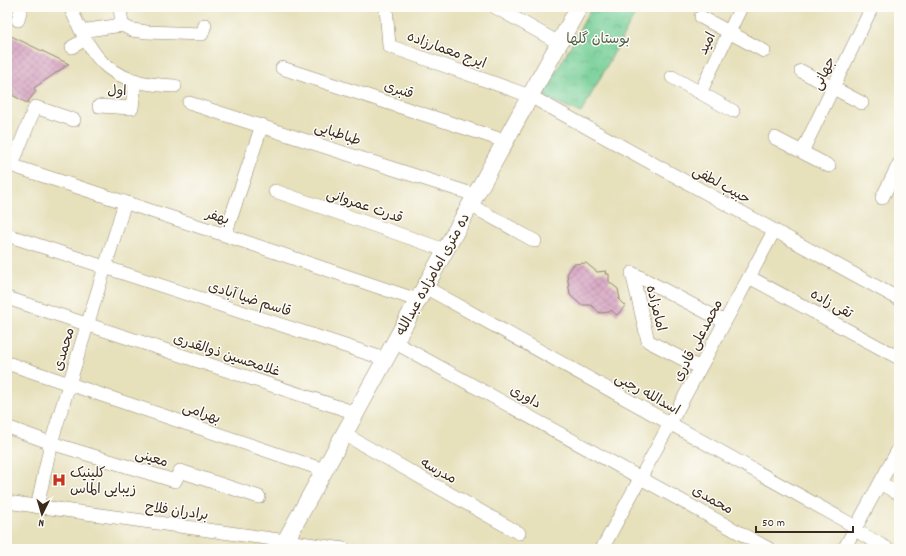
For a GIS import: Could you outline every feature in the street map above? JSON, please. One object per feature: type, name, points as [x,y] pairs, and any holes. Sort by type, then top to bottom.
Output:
[{"type":"main road","name":"ده متری امامزاده عبدالله","points":[[283,545],[579,7]]},
{"type":"street","points":[[18,20],[21,7]]},
{"type":"street","points":[[70,7],[82,36],[100,62],[108,70],[135,80],[160,86],[175,86]]},
{"type":"street","points":[[120,7],[122,25]]},
{"type":"street","name":"ایرج معمارزاده","points":[[386,7],[389,46],[530,96]]},
{"type":"street","points":[[495,7],[559,42]]},
{"type":"street","name":"امید","points":[[700,93],[741,7]]},
{"type":"street","name":"جهانی","points":[[802,152],[872,7]]},
{"type":"street","points":[[701,17],[764,51]]},
{"type":"street","points":[[72,46],[82,36],[122,25],[132,30],[147,32],[197,34],[202,34],[205,25]]},
{"type":"street","name":"قنبری","points":[[282,68],[505,141]]},
{"type":"street","points":[[801,71],[862,103]]},
{"type":"street","points":[[672,77],[733,111]]},
{"type":"street","name":"اول","points":[[99,106],[132,108],[135,80]]},
{"type":"street","name":"حبیب لطفی","points":[[530,96],[899,299]]},
{"type":"street","name":"طباطبایی","points":[[190,103],[262,125],[473,200],[535,241]]},
{"type":"street","points":[[9,164],[35,107],[74,120]]},
{"type":"street","points":[[225,235],[262,125]]},
{"type":"street","points":[[775,138],[829,166]]},
{"type":"street","name":"بهفر","points":[[9,164],[225,235],[421,294]]},
{"type":"street","points":[[882,198],[899,164]]},
{"type":"street","name":"قدرت عمروانی","points":[[275,191],[445,250]]},
{"type":"street","name":"محمدی","points":[[37,507],[51,443],[125,202]]},
{"type":"street","name":"محمدعلی قادری","points":[[602,549],[774,231]]},
{"type":"street","name":"قاسم ضیا آبادی","points":[[7,235],[385,359]]},
{"type":"street","name":"امامزاده","points":[[700,368],[648,341],[632,273],[725,322]]},
{"type":"street","name":"تقی زاده","points":[[749,277],[899,358]]},
{"type":"street","name":"اسدالله رجبی","points":[[421,294],[670,424],[855,528],[888,549]]},
{"type":"street","name":"غلامحسین ذوالقدری","points":[[7,298],[356,413]]},
{"type":"street","name":"داوری","points":[[394,342],[641,478]]},
{"type":"street","name":"بهرامی","points":[[7,363],[324,470]]},
{"type":"street","points":[[7,427],[51,443]]},
{"type":"street","name":"مدرسه","points":[[344,434],[519,533]]},
{"type":"street","name":"معینی","points":[[51,443],[175,481],[180,470],[259,497]]},
{"type":"street","points":[[844,549],[899,448]]},
{"type":"street","name":"محمدی","points":[[641,478],[769,549]]},
{"type":"street","points":[[880,483],[899,494]]},
{"type":"street","name":"برادران فلاح","points":[[7,502],[283,545],[344,549]]},
{"type":"green space","name":"بوستان گلها","points":[[592,7],[639,7],[581,113],[543,96]]},
{"type":"building","points":[[7,34],[69,64],[34,88],[36,91],[27,103],[12,95],[14,90],[7,87]]},
{"type":"building","points":[[586,263],[597,272],[606,271],[605,274],[609,274],[609,282],[618,289],[620,299],[618,299],[625,306],[617,315],[611,310],[609,312],[600,313],[591,305],[581,305],[570,295],[567,274],[574,264]]},
{"type":"place","name":"کلینیک زیبایی الماس","points":[[59,480]]}]
